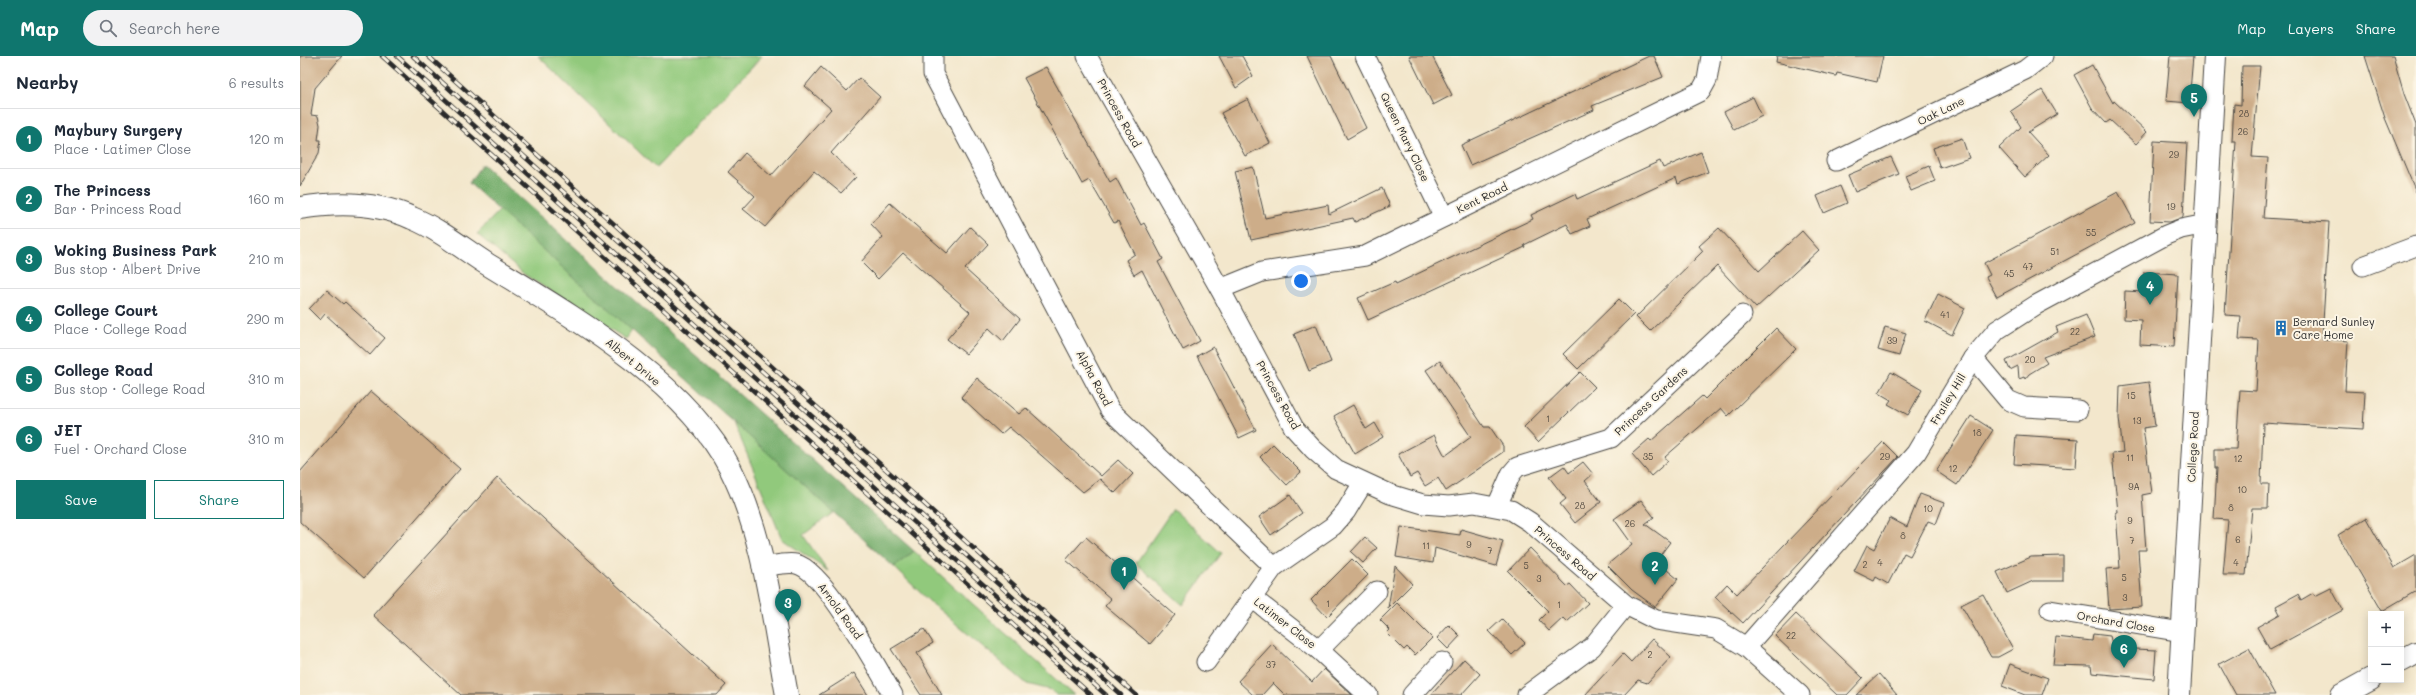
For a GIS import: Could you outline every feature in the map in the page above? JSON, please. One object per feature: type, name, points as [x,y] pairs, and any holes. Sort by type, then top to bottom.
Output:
[{"type":"street","name":"Alpha Road","points":[[933,56],[933,74],[1110,410],[1274,567]]},
{"type":"street","name":"Princess Road","points":[[1087,56],[1220,289],[1294,428],[1312,449],[1336,469],[1363,483],[1390,494],[1423,504],[1449,506],[1474,503],[1497,506],[1512,510],[1530,522],[1626,605],[1656,620],[1716,629],[1746,647],[1800,695]]},
{"type":"street","name":"Queen Mary Close","points":[[1365,56],[1444,217]]},
{"type":"street","name":"Kent Road","points":[[1220,289],[1262,272],[1365,256],[1701,91],[1707,80],[1711,56]]},
{"type":"street","name":"Oak Lane","points":[[1836,161],[2025,70],[2043,56]]},
{"type":"street","name":"College Road","points":[[2179,695],[2216,56]]},
{"type":"street","name":"Albert Drive","points":[[300,208],[346,203],[382,208],[411,217],[438,230],[481,260],[592,328],[650,375],[689,411],[718,449],[731,470],[746,506],[762,567],[787,695]]},
{"type":"street","name":"Frailey Hill","points":[[1746,647],[1916,453],[1973,358],[1997,330],[2036,305],[2166,235],[2181,229],[2206,224]]},
{"type":"street","points":[[2363,266],[2416,246]]},
{"type":"street","name":"Princess Gardens","points":[[1497,506],[1511,474],[1517,467],[1611,438],[1742,315]]},
{"type":"street","points":[[1973,358],[2008,400],[2024,407],[2078,410]]},
{"type":"street","points":[[1274,567],[1333,526],[1346,511],[1363,483]]},
{"type":"street","name":"Arnold Road","points":[[762,567],[796,564],[811,572],[836,604],[893,695]]},
{"type":"street","name":"Latimer Close","points":[[1206,662],[1251,597],[1274,567]]},
{"type":"street","name":"Latimer Close","points":[[1319,650],[1377,591]]},
{"type":"street","name":"Latimer Close","points":[[1251,597],[1319,650],[1368,695]]},
{"type":"street","points":[[1527,695],[1592,647],[1626,605]]},
{"type":"street","name":"Orchard Close","points":[[2050,610],[2182,632]]},
{"type":"street","points":[[2404,659],[2416,653]]},
{"type":"street","points":[[1412,695],[1442,662]]},
{"type":"street","points":[[2342,695],[2368,681]]},
{"type":"green space","points":[[538,56],[762,56],[656,168]]},
{"type":"green space","points":[[482,164],[914,551],[894,567],[469,183]]},
{"type":"green space","points":[[501,209],[633,329],[626,339],[525,275],[477,234]]},
{"type":"green space","points":[[733,420],[834,512],[803,535],[828,571],[782,539]]},
{"type":"green space","points":[[1173,509],[1221,553],[1183,605],[1136,563]]},
{"type":"green space","points":[[914,551],[1074,695],[1057,695],[1051,690],[1027,684],[929,601],[894,567]]},
{"type":"building","points":[[300,56],[342,56],[315,88],[311,115],[318,116],[320,125],[318,140],[321,140],[319,153],[300,186]]},
{"type":"building","points":[[1219,56],[1242,56],[1253,76],[1236,88]]},
{"type":"building","points":[[1307,56],[1331,56],[1366,128],[1347,139]]},
{"type":"building","points":[[1409,56],[1432,56],[1452,95],[1433,105]]},
{"type":"building","points":[[1649,56],[1654,56],[1663,77],[1592,106],[1594,110],[1470,165],[1461,145]]},
{"type":"building","points":[[1777,56],[1883,56],[1877,82],[1837,73],[1836,76],[1776,62]]},
{"type":"building","points":[[2170,56],[2193,56],[2189,103],[2166,101]]},
{"type":"building","points":[[2365,56],[2393,56],[2404,94],[2416,125],[2416,192],[2385,118]]},
{"type":"building","points":[[2092,65],[2113,103],[2114,101],[2147,132],[2136,144],[2110,120],[2106,123],[2092,108],[2074,75]]},
{"type":"building","name":"Bernard Sunley Care Home","points":[[2242,66],[2260,66],[2252,157],[2268,158],[2263,218],[2329,222],[2322,339],[2348,341],[2345,391],[2365,392],[2363,429],[2263,423],[2261,484],[2269,484],[2268,508],[2252,508],[2246,575],[2223,575],[2228,520],[2214,519],[2217,468],[2215,468],[2215,449],[2236,449],[2240,390],[2256,391],[2259,340],[2239,339],[2241,316],[2225,315],[2236,141],[2232,141],[2234,104],[2241,105]]},
{"type":"building","points":[[821,67],[847,91],[859,78],[880,97],[831,153],[856,177],[841,193],[814,171],[765,227],[743,209],[755,196],[728,172],[745,153],[771,176],[831,109],[805,86]]},
{"type":"building","points":[[1046,67],[1110,182],[1116,178],[1141,225],[1144,223],[1163,259],[1158,262],[1200,341],[1183,350],[1142,270],[1134,275],[1126,260],[1135,254],[1118,221],[1114,223],[1089,180],[1082,184],[1024,78]]},
{"type":"building","points":[[2042,90],[2057,114],[2028,132],[2049,155],[2025,177],[1999,148],[2021,127],[2011,111]]},
{"type":"building","points":[[1753,97],[1762,116],[1734,130],[1724,112]]},
{"type":"building","points":[[1248,99],[1270,143],[1245,156],[1221,113]]},
{"type":"building","points":[[1962,138],[1969,158],[1940,168],[1933,148]]},
{"type":"building","points":[[2154,141],[2187,143],[2183,217],[2170,222],[2150,221]]},
{"type":"building","points":[[1701,152],[1708,172],[1678,184],[1676,178],[1587,219],[1590,226],[1572,234],[1567,224],[1524,245],[1525,247],[1368,320],[1358,298],[1395,282],[1396,284],[1533,219],[1531,215],[1575,194],[1577,199],[1660,161],[1663,168]]},
{"type":"building","points":[[1891,157],[1899,174],[1855,192],[1848,175]]},
{"type":"building","points":[[1929,166],[1935,181],[1911,191],[1905,176]]},
{"type":"building","points":[[1253,167],[1265,218],[1328,205],[1329,214],[1382,188],[1390,206],[1355,222],[1353,218],[1251,240],[1235,171]]},
{"type":"building","points":[[1840,186],[1847,203],[1824,213],[1817,196]]},
{"type":"building","points":[[2118,192],[2135,223],[1997,297],[1986,277],[1990,275],[1984,263]]},
{"type":"building","points":[[890,203],[947,253],[970,227],[988,244],[965,269],[1020,319],[1003,341],[989,328],[966,354],[947,339],[970,312],[903,253],[878,279],[861,262],[883,237],[871,224]]},
{"type":"building","points":[[1719,228],[1759,271],[1802,231],[1819,250],[1756,308],[1717,266],[1650,331],[1636,317],[1703,251],[1699,246]]},
{"type":"building","points":[[2144,272],[2178,274],[2174,347],[2140,345],[2141,320],[2124,319],[2125,291],[2143,292]]},
{"type":"building","points":[[327,290],[343,304],[345,302],[385,338],[370,355],[325,314],[320,320],[309,309]]},
{"type":"building","points":[[1938,294],[1965,308],[1952,335],[1925,321]]},
{"type":"building","points":[[1619,299],[1634,314],[1578,369],[1563,354]]},
{"type":"building","points":[[2086,315],[2095,337],[2043,357],[2047,363],[2029,374],[2025,379],[2024,377],[2019,379],[2018,366],[2010,370],[2006,361],[2058,332],[2056,327]]},
{"type":"building","points":[[1316,325],[1331,362],[1309,371],[1294,334]]},
{"type":"building","points":[[1885,327],[1906,333],[1899,356],[1878,350]]},
{"type":"building","points":[[1776,328],[1796,349],[1728,416],[1721,408],[1665,457],[1668,461],[1651,476],[1632,454],[1649,439],[1651,441],[1702,396],[1705,399]]},
{"type":"building","points":[[1213,347],[1256,430],[1239,438],[1197,356]]},
{"type":"building","points":[[1440,361],[1484,427],[1490,427],[1503,446],[1503,452],[1446,491],[1438,478],[1425,486],[1417,473],[1410,477],[1398,454],[1434,435],[1445,456],[1471,437],[1426,370]]},
{"type":"building","points":[[1580,372],[1595,387],[1538,442],[1524,427]]},
{"type":"building","points":[[1891,372],[1922,390],[1908,415],[1888,404],[1891,400],[1879,393]]},
{"type":"building","points":[[977,378],[1019,414],[1026,408],[1101,476],[1118,460],[1133,474],[1115,493],[1100,479],[1083,492],[1009,427],[1001,434],[961,397]]},
{"type":"building","points":[[2149,382],[2155,426],[2143,428],[2152,493],[2142,495],[2146,550],[2138,550],[2142,607],[2109,609],[2106,569],[2120,568],[2116,512],[2118,512],[2112,453],[2123,452],[2119,418],[2120,386]]},
{"type":"building","points":[[371,391],[460,469],[364,578],[300,522],[300,472]]},
{"type":"building","points":[[1353,405],[1366,429],[1375,423],[1383,437],[1355,454],[1334,416]]},
{"type":"building","points":[[1971,416],[1993,430],[1957,485],[1936,471]]},
{"type":"building","points":[[2016,435],[2078,439],[2076,468],[2014,464]]},
{"type":"building","points":[[1883,442],[1898,457],[1743,623],[1715,597],[1727,584],[1737,594]]},
{"type":"building","points":[[1273,444],[1301,472],[1287,485],[1260,457]]},
{"type":"building","points":[[1583,462],[1593,474],[1585,481],[1601,502],[1575,523],[1560,504],[1566,499],[1549,477],[1564,466],[1569,473]]},
{"type":"building","points":[[498,477],[726,685],[717,695],[461,695],[373,615]]},
{"type":"building","points":[[1920,494],[1944,503],[1936,524],[1928,521],[1910,556],[1904,553],[1888,584],[1876,577],[1874,581],[1854,571],[1867,545],[1874,549],[1890,518],[1907,527]]},
{"type":"building","points":[[1290,495],[1302,513],[1271,535],[1259,517]]},
{"type":"building","points":[[1641,500],[1654,517],[1645,524],[1670,542],[1656,561],[1678,579],[1655,607],[1632,590],[1607,565],[1632,544],[1614,519]]},
{"type":"building","points":[[2366,518],[2394,568],[2416,555],[2416,591],[2382,611],[2338,535]]},
{"type":"building","points":[[1401,527],[1460,535],[1461,529],[1503,541],[1496,566],[1435,548],[1433,563],[1396,557]]},
{"type":"building","points":[[1086,537],[1175,615],[1150,644],[1105,606],[1111,599],[1066,560]]},
{"type":"building","points":[[1365,537],[1377,548],[1363,563],[1351,552]]},
{"type":"building","points":[[1530,548],[1567,586],[1570,584],[1588,603],[1567,622],[1563,618],[1549,631],[1539,620],[1548,611],[1508,571]]},
{"type":"building","points":[[2063,556],[2063,581],[2033,581],[2007,593],[1997,572],[2031,557]]},
{"type":"building","points":[[1352,559],[1368,575],[1327,617],[1311,600]]},
{"type":"building","points":[[1395,566],[1412,584],[1388,608]]},
{"type":"building","points":[[2331,588],[2343,610],[2270,650],[2257,627],[2280,614],[2276,606],[2298,594],[2301,600],[2313,593],[2315,596]]},
{"type":"building","points":[[1983,594],[2013,649],[1998,657],[1991,657],[1961,605]]},
{"type":"building","points":[[1397,603],[1432,638],[1415,655],[1407,647],[1404,650],[1387,633],[1390,630],[1380,620]]},
{"type":"building","points":[[1796,614],[1863,678],[1847,695],[1837,695],[1775,636]]},
{"type":"building","points":[[1502,619],[1525,643],[1512,655],[1489,631]]},
{"type":"building","points":[[1449,625],[1460,636],[1448,649],[1437,638]]},
{"type":"building","points":[[924,629],[933,643],[917,653],[942,695],[921,695],[891,649]]},
{"type":"building","points":[[2093,634],[2110,636],[2113,648],[2156,650],[2154,679],[2092,673],[2091,666],[2053,665],[2056,637],[2092,641]]},
{"type":"building","points":[[1652,639],[1671,657],[1647,683],[1638,680],[1624,695],[1585,695],[1623,654],[1631,662]]},
{"type":"building","points":[[1272,644],[1312,682],[1324,669],[1352,695],[1285,695],[1273,683],[1262,695],[1253,695],[1238,681]]},
{"type":"building","points":[[2249,648],[2275,695],[2236,695],[2219,664]]},
{"type":"building","points":[[1464,659],[1480,674],[1461,695],[1431,695]]},
{"type":"building","points":[[2010,664],[2048,678],[2042,695],[2025,695],[2002,686]]},
{"type":"building","points":[[854,673],[868,695],[819,695]]},
{"type":"building","points":[[1879,674],[1897,695],[1856,695]]},
{"type":"railway","points":[[382,56],[1091,695]]},
{"type":"railway","points":[[397,56],[1106,695]]},
{"type":"railway","points":[[413,56],[1121,695]]},
{"type":"railway","points":[[428,56],[1136,695]]},
{"type":"place","name":"College Road","points":[[2194,117]]},
{"type":"place","name":"College Court","points":[[2150,305]]},
{"type":"place","name":"Bernard Sunley Care Home","points":[[2281,328]]},
{"type":"place","name":"The Princess","points":[[1655,585]]},
{"type":"place","name":"Maybury Surgery","points":[[1124,590]]},
{"type":"place","name":"Woking Business Park","points":[[788,622]]},
{"type":"place","name":"JET","points":[[2124,668]]}]
